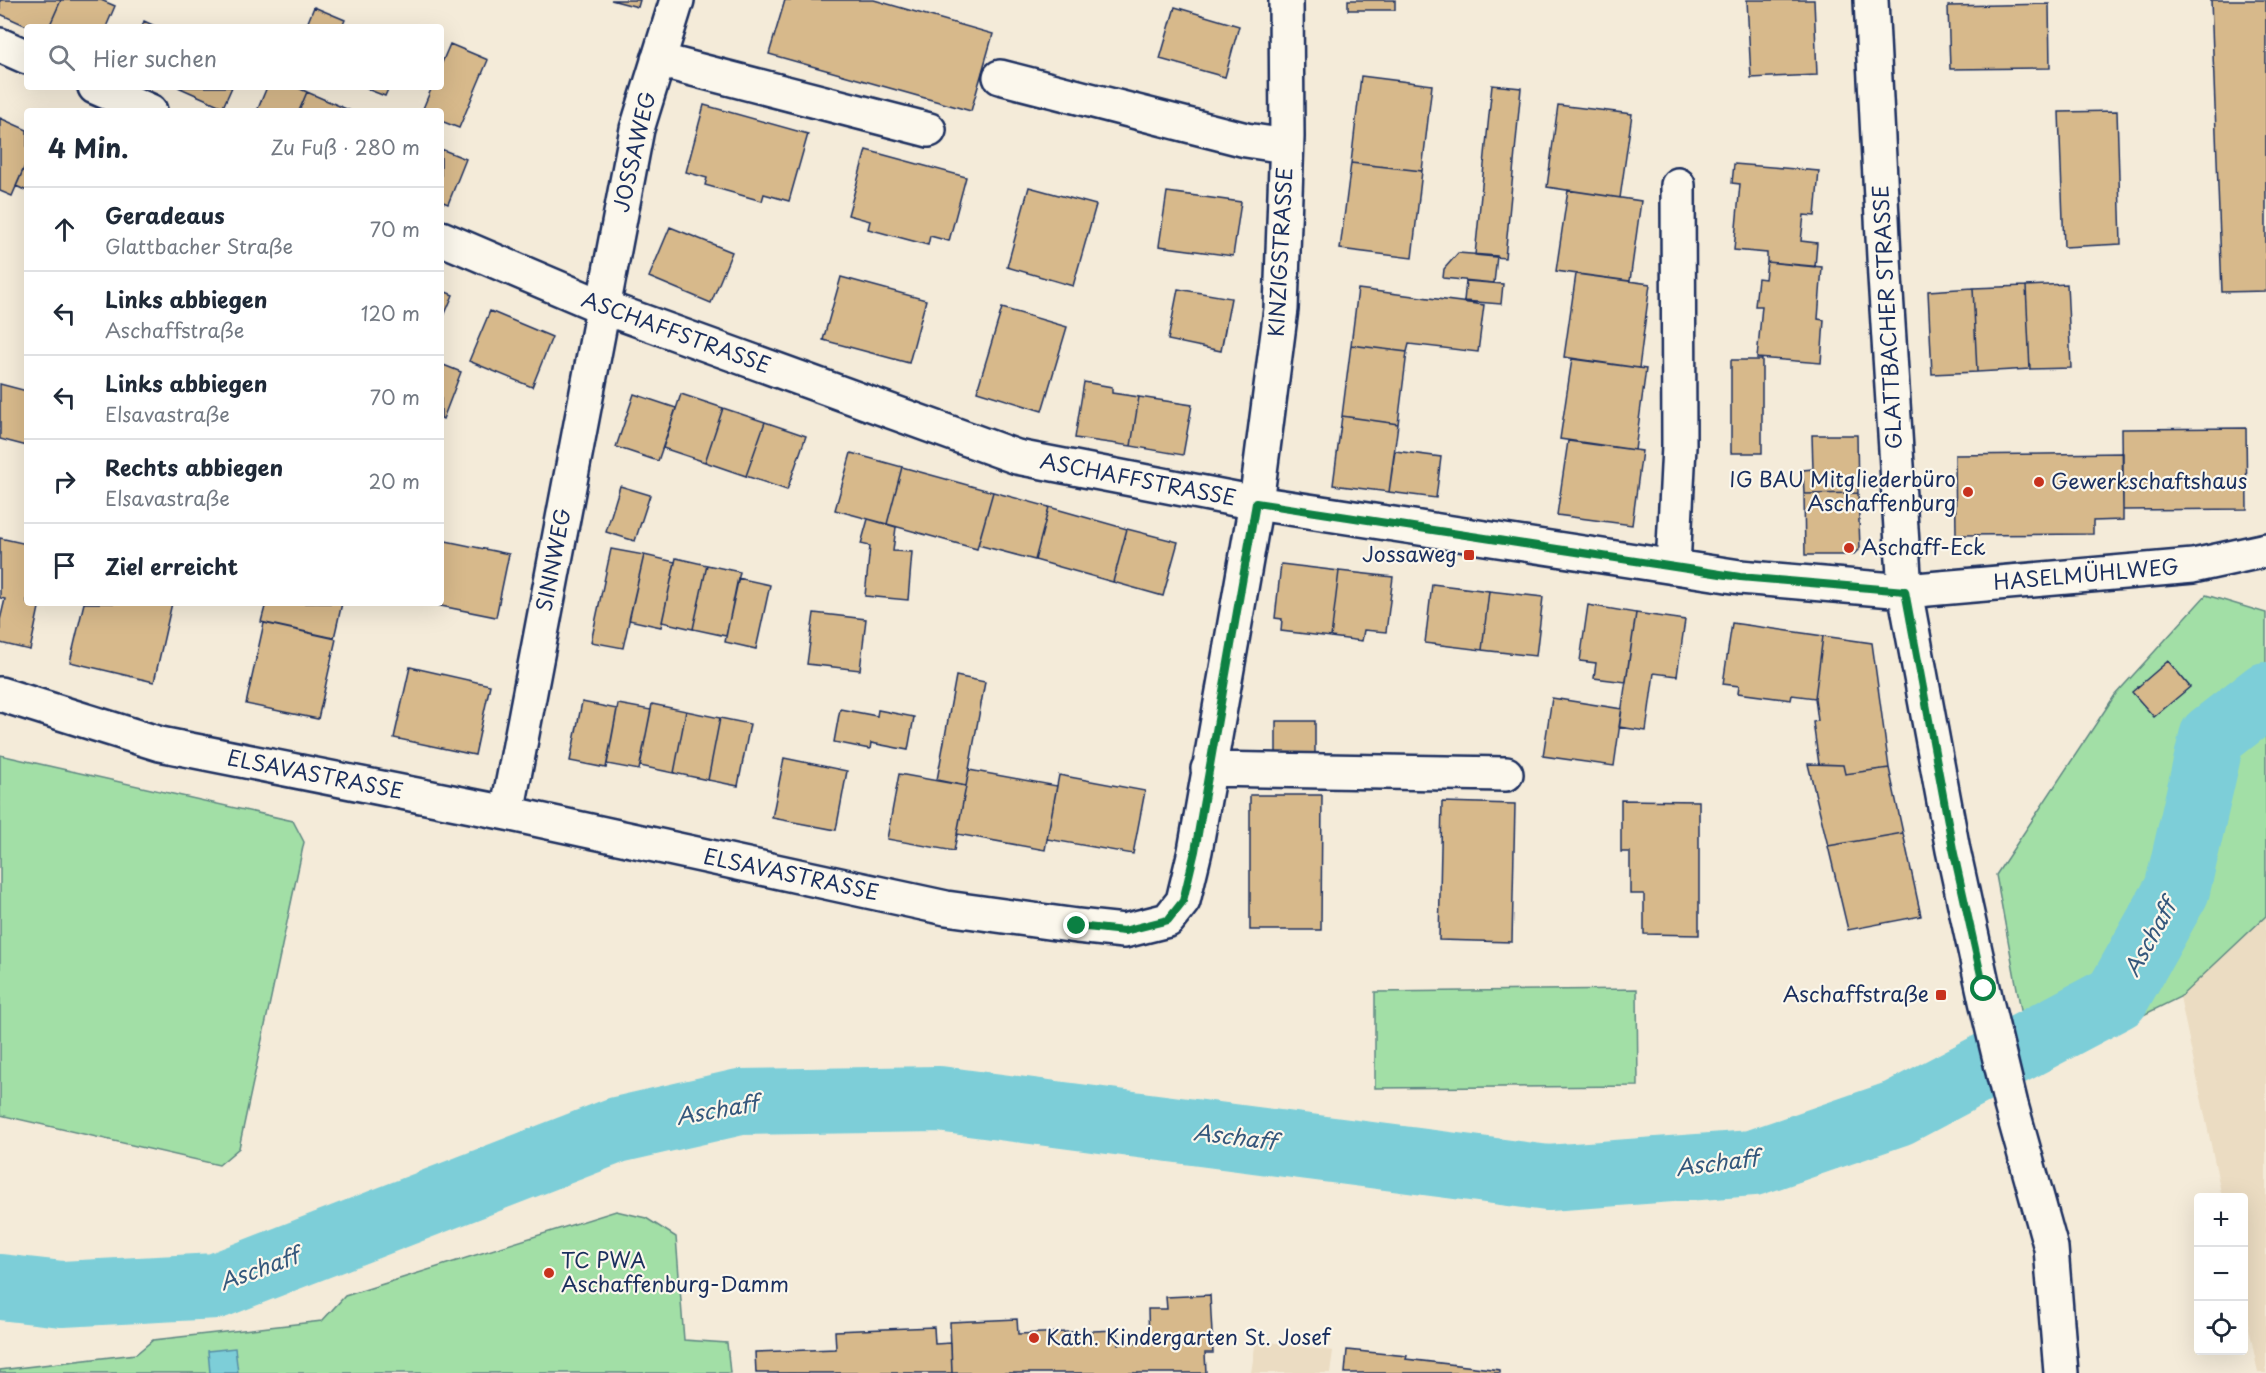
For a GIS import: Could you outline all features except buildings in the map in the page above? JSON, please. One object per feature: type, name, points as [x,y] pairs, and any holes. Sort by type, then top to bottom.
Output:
[{"type":"street","name":"JOSSAWEG","points":[[603,307],[637,129],[677,0]]},
{"type":"street","name":"KINZIGSTRASSE","points":[[1256,503],[1281,309],[1286,146],[1286,0]]},
{"type":"street","name":"GLATTBACHER STRASSE","points":[[1871,0],[1885,277],[1905,591],[1953,849],[1986,1001],[2011,1105],[2052,1248],[2061,1373]]},
{"type":"street","points":[[0,45],[24,56]]},
{"type":"street","points":[[658,60],[929,130]]},
{"type":"street","points":[[1000,77],[1246,140],[1286,146]]},
{"type":"street","points":[[102,90],[143,108]]},
{"type":"street","points":[[1673,567],[1679,446],[1678,185]]},
{"type":"street","name":"ASCHAFFSTRASSE","points":[[444,239],[603,307],[1017,457],[1256,503],[1673,567],[1740,577],[1905,591]]},
{"type":"street","name":"SINNWEG","points":[[507,813],[603,307]]},
{"type":"street","name":"ELSAVASTRASSE","points":[[0,694],[160,744],[507,813],[946,908],[1124,931],[1168,920],[1183,901],[1195,851],[1256,503]]},
{"type":"street","name":"HASELMÜHLWEG","points":[[1905,591],[2193,566],[2266,550]]},
{"type":"street","points":[[1208,769],[1506,774]]},
{"type":"shaded area","points":[[2266,910],[2266,1373],[2258,1373],[2248,1322],[2248,1193],[2221,1193],[2180,997]]},
{"type":"shaded area","points":[[1256,1340],[1333,1351],[1330,1373],[1251,1373]]},
{"type":"green space","points":[[2206,595],[2266,613],[2266,916],[2180,997],[2032,1070],[1996,875],[2115,695]]},
{"type":"green space","points":[[0,755],[293,821],[304,842],[239,1148],[219,1165],[0,1115]]},
{"type":"green space","points":[[1637,989],[1638,1086],[1375,1088],[1375,992]]},
{"type":"green space","name":"TC PWA Aschaffenburg-Damm","points":[[616,1211],[646,1218],[676,1237],[684,1340],[727,1343],[730,1373],[0,1373],[0,1370],[136,1354],[153,1340],[322,1321],[345,1296]]},
{"type":"water","points":[[235,1348],[238,1373],[210,1373],[208,1351]]},
{"type":"waterway","name":"Aschaff","points":[[0,1287],[62,1294],[216,1286],[617,1130],[740,1102],[939,1099],[1548,1178],[1753,1163],[1898,1113],[2117,997],[2177,890],[2212,737],[2266,695]]},
{"type":"place","name":"Gewerkschaftshaus","points":[[2039,482]]},
{"type":"place","name":"IG BAU Mitgliederbüro Aschaffenburg","points":[[1968,492]]},
{"type":"place","name":"Aschaff-Eck","points":[[1849,548]]},
{"type":"place","name":"Jossaweg","points":[[1469,555]]},
{"type":"place","name":"Aschaffstraße","points":[[1941,995]]},
{"type":"place","name":"TC PWA Aschaffenburg-Damm","points":[[549,1273]]},
{"type":"place","name":"Kath. Kindergarten St. Josef","points":[[1034,1338]]},
{"type":"route","points":[[1077,926],[1124,931],[1168,920],[1183,901],[1195,851],[1256,503],[1740,577],[1905,591],[1953,849],[1984,989]]}]
